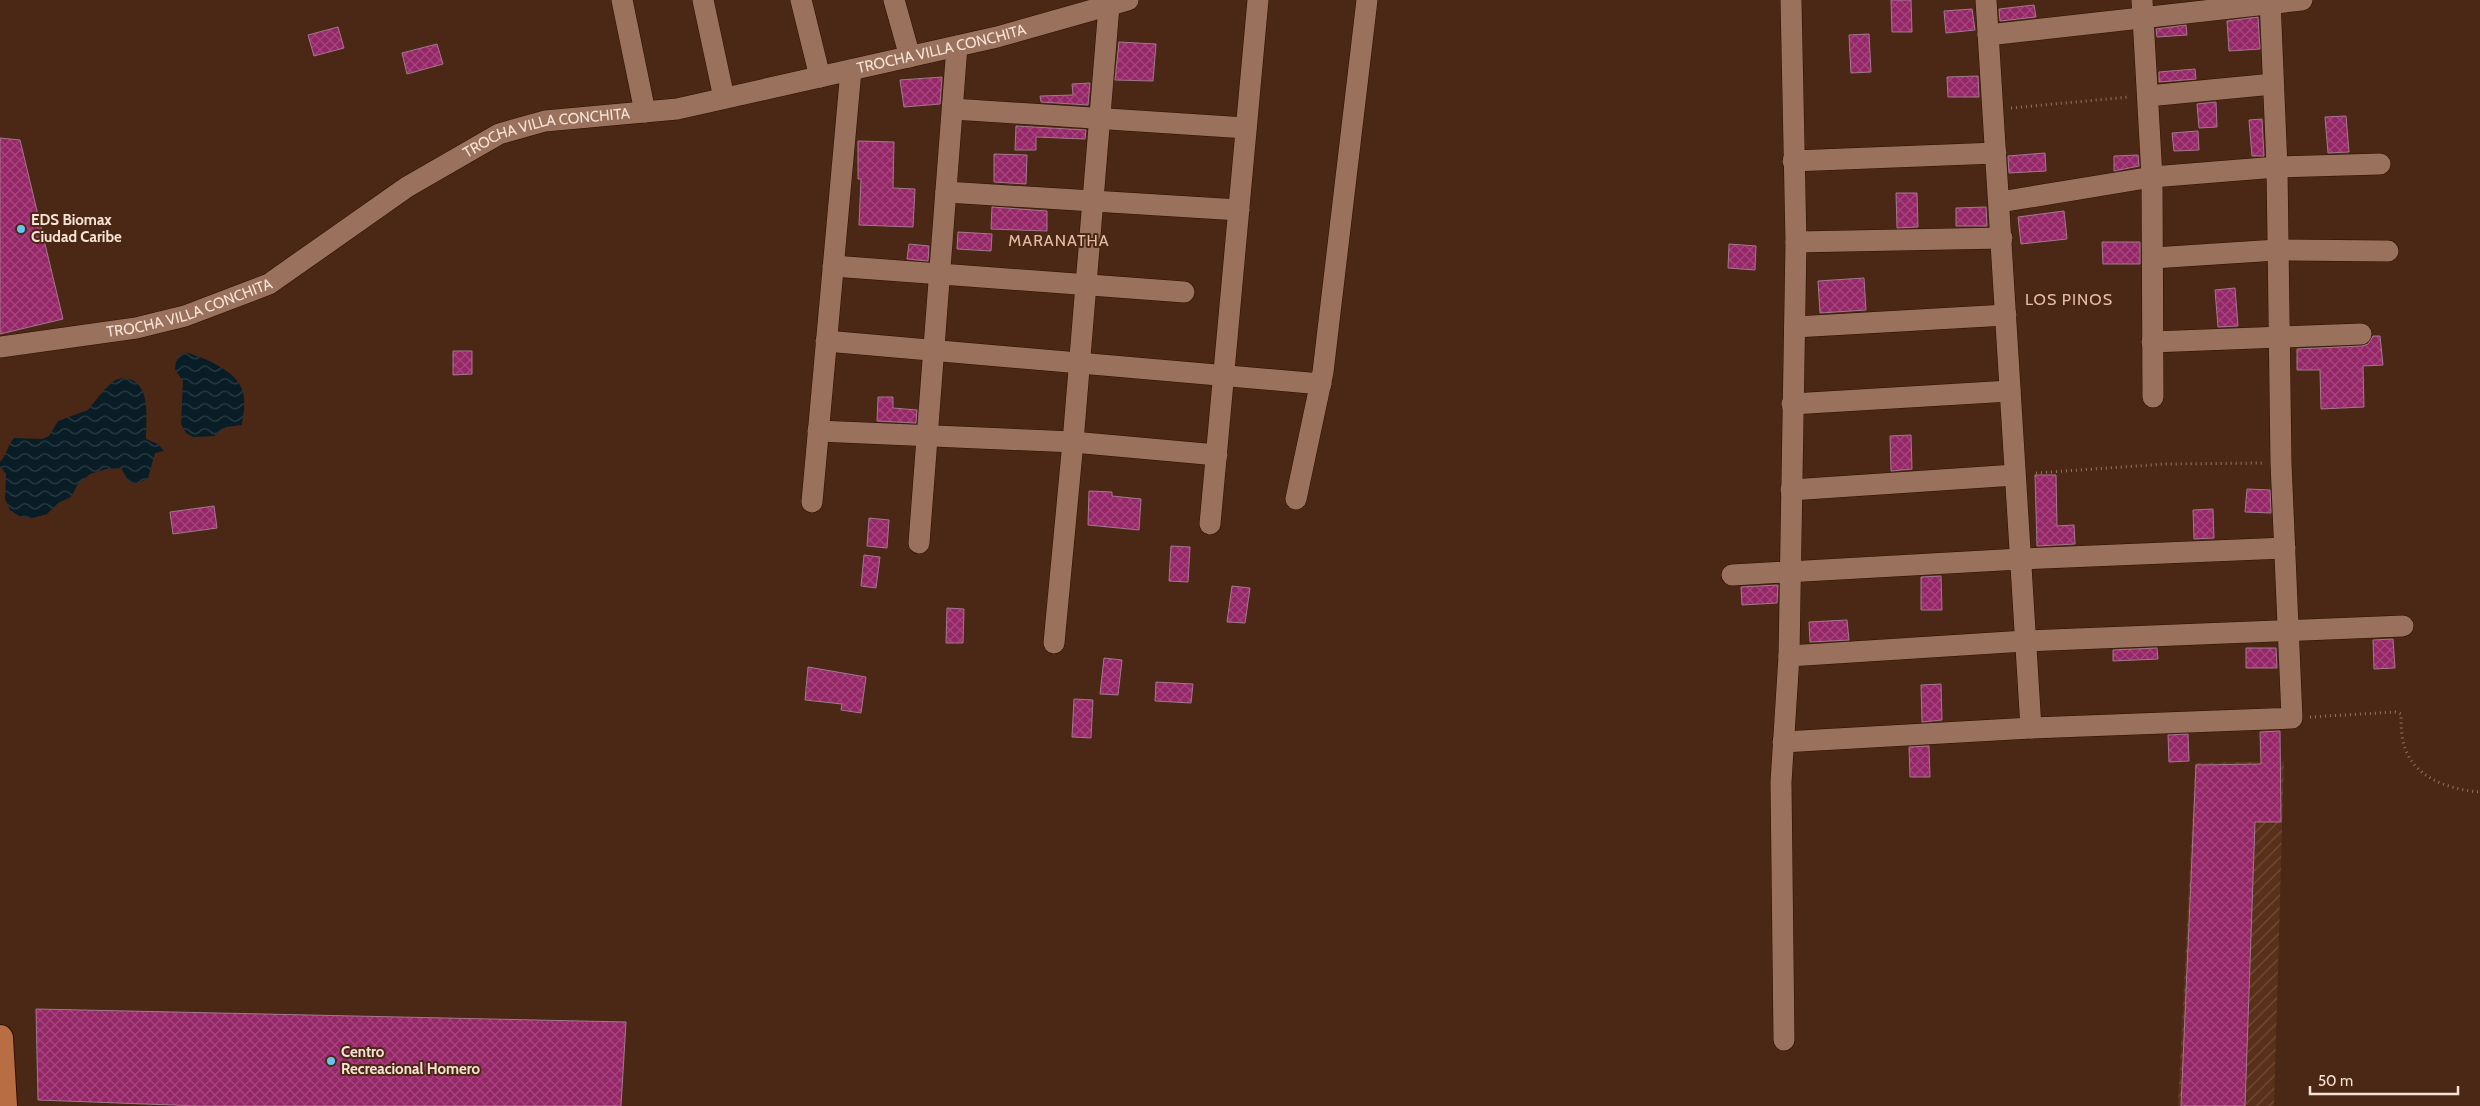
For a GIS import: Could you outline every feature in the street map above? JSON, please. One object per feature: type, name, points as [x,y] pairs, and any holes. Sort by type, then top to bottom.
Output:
[{"type":"main road","points":[[0,1038],[4,1106]]},
{"type":"street","points":[[622,0],[644,112]]},
{"type":"street","points":[[703,0],[724,98]]},
{"type":"street","points":[[802,0],[820,77]]},
{"type":"street","points":[[894,0],[910,57]]},
{"type":"street","points":[[1210,524],[1258,0]]},
{"type":"street","points":[[1296,500],[1321,384],[1366,0]]},
{"type":"street","points":[[1784,1040],[1783,742],[1789,656],[1796,242],[1791,0]]},
{"type":"street","points":[[1986,0],[2000,202],[2031,728]]},
{"type":"street","points":[[1988,35],[2143,9],[2302,0]]},
{"type":"street","points":[[1783,742],[2031,728],[2292,718],[2281,463],[2277,167],[2270,2]]},
{"type":"street","points":[[1054,643],[1074,442],[1099,119],[1118,3]]},
{"type":"street","name":"TROCHA VILLA CONCHITA","points":[[0,347],[136,328],[185,316],[269,284],[407,187],[499,134],[545,121],[677,109],[957,46],[1118,3]]},
{"type":"street","points":[[2143,9],[2152,177],[2152,397]]},
{"type":"street","points":[[919,543],[957,46]]},
{"type":"street","points":[[812,502],[851,70]]},
{"type":"street","points":[[2148,96],[2273,84]]},
{"type":"street","points":[[953,109],[1246,128]]},
{"type":"street","points":[[1793,161],[1996,153]]},
{"type":"street","points":[[2000,202],[2152,177],[2277,167],[2380,164]]},
{"type":"street","points":[[946,192],[1239,210]]},
{"type":"street","points":[[1796,242],[2002,238]]},
{"type":"street","points":[[2153,258],[2277,250],[2388,251]]},
{"type":"street","points":[[833,266],[1184,292]]},
{"type":"street","points":[[1795,327],[2006,315]]},
{"type":"street","points":[[2152,342],[2278,335],[2361,334]]},
{"type":"street","points":[[826,341],[1321,384]]},
{"type":"street","points":[[1792,404],[2010,390]]},
{"type":"street","points":[[818,431],[928,434],[1074,442],[1217,455]]},
{"type":"street","points":[[1791,490],[2015,475]]},
{"type":"street","points":[[1732,575],[2285,548]]},
{"type":"street","points":[[1789,656],[2025,641],[2403,626]]},
{"type":"path","points":[[1993,110],[2148,96]]},
{"type":"path","points":[[2015,475],[2166,464],[2281,463]]},
{"type":"path","points":[[2292,718],[2395,712],[2401,714],[2403,743],[2407,754],[2417,767],[2441,784],[2452,789],[2480,792]]},
{"type":"shaded area","points":[[2284,761],[2274,1106],[2178,1106],[2195,763]]},
{"type":"water","points":[[188,353],[223,368],[238,381],[244,398],[242,425],[226,427],[214,436],[193,437],[186,433],[181,424],[183,381],[175,369],[176,362],[181,354]]},
{"type":"water","points":[[123,378],[132,380],[139,385],[143,392],[146,411],[146,439],[158,444],[164,451],[155,453],[148,478],[139,483],[129,482],[121,468],[106,469],[90,474],[78,484],[71,497],[58,503],[47,514],[33,518],[19,516],[10,510],[5,499],[6,474],[0,466],[0,462],[14,438],[42,439],[49,436],[58,421],[88,410],[105,389],[115,380]]},
{"type":"building","points":[[1891,0],[1911,0],[1912,32],[1892,32]]},
{"type":"building","points":[[2034,5],[2036,17],[2000,21],[1999,9]]},
{"type":"building","points":[[1972,9],[1975,30],[1946,33],[1944,11]]},
{"type":"building","points":[[2258,17],[2260,49],[2229,51],[2227,21]]},
{"type":"building","points":[[2186,25],[2187,35],[2157,37],[2156,29]]},
{"type":"building","points":[[338,27],[344,48],[314,56],[308,35]]},
{"type":"building","points":[[1869,34],[1871,72],[1851,73],[1849,35]]},
{"type":"building","points":[[1119,42],[1156,44],[1153,81],[1115,80]]},
{"type":"building","points":[[437,44],[443,64],[407,74],[402,53]]},
{"type":"building","points":[[2195,69],[2196,79],[2159,82],[2159,72]]},
{"type":"building","points":[[1978,76],[1979,97],[1948,97],[1947,77]]},
{"type":"building","points":[[942,77],[940,104],[904,107],[900,80]]},
{"type":"building","points":[[1090,83],[1088,105],[1041,102],[1040,96],[1073,95],[1072,84]]},
{"type":"building","points":[[2216,102],[2217,127],[2199,128],[2197,104]]},
{"type":"building","points":[[2346,116],[2349,152],[2328,153],[2325,117]]},
{"type":"building","points":[[2262,119],[2264,156],[2252,156],[2249,120]]},
{"type":"building","points":[[1016,126],[1086,130],[1085,139],[1036,137],[1036,150],[1015,150]]},
{"type":"building","points":[[2198,131],[2199,150],[2174,151],[2172,133]]},
{"type":"building","name":"EDS Biomax Ciudad Caribe","points":[[0,138],[20,140],[63,319],[0,334]]},
{"type":"building","points":[[858,141],[894,142],[893,188],[915,189],[913,227],[859,225],[861,179],[858,179]]},
{"type":"building","points":[[2045,153],[2046,171],[2009,173],[2008,156]]},
{"type":"building","points":[[994,154],[1027,155],[1026,184],[994,182]]},
{"type":"building","points":[[2138,155],[2139,166],[2114,171],[2114,156]]},
{"type":"building","points":[[1896,193],[1917,193],[1918,227],[1897,228]]},
{"type":"building","points":[[992,207],[1047,211],[1047,231],[991,229]]},
{"type":"building","points":[[1986,207],[1987,226],[1956,226],[1956,208]]},
{"type":"building","points":[[2064,211],[2067,239],[2021,244],[2018,217]]},
{"type":"building","points":[[958,232],[992,234],[991,251],[957,249]]},
{"type":"building","points":[[2102,242],[2140,242],[2140,264],[2103,264]]},
{"type":"building","points":[[909,244],[929,246],[928,261],[907,259]]},
{"type":"building","points":[[1729,244],[1756,246],[1755,270],[1728,268]]},
{"type":"building","points":[[1864,278],[1866,310],[1820,313],[1818,281]]},
{"type":"building","points":[[2235,288],[2238,326],[2218,327],[2215,290]]},
{"type":"building","points":[[2373,336],[2380,336],[2383,365],[2363,366],[2364,407],[2321,409],[2320,370],[2297,370],[2297,349],[2362,346],[2368,344]]},
{"type":"building","points":[[453,351],[472,351],[472,374],[453,375]]},
{"type":"building","points":[[878,397],[893,397],[893,408],[917,410],[916,423],[877,421]]},
{"type":"building","points":[[1911,435],[1912,469],[1891,471],[1890,436]]},
{"type":"building","points":[[2035,475],[2056,475],[2057,526],[2074,525],[2075,544],[2037,546]]},
{"type":"building","points":[[2247,489],[2270,490],[2271,513],[2245,512]]},
{"type":"building","points":[[1089,491],[1112,492],[1112,496],[1141,499],[1139,530],[1088,525]]},
{"type":"building","points":[[214,506],[217,528],[173,534],[170,512]]},
{"type":"building","points":[[2213,509],[2214,538],[2194,539],[2193,510]]},
{"type":"building","points":[[869,518],[889,520],[887,548],[867,546]]},
{"type":"building","points":[[1171,546],[1190,547],[1188,582],[1169,581]]},
{"type":"building","points":[[864,555],[880,557],[876,588],[861,586]]},
{"type":"building","points":[[1941,576],[1942,610],[1921,610],[1921,577]]},
{"type":"building","points":[[1778,585],[1777,603],[1742,605],[1741,587]]},
{"type":"building","points":[[1232,586],[1250,588],[1245,623],[1227,622]]},
{"type":"building","points":[[947,608],[964,609],[963,643],[946,643]]},
{"type":"building","points":[[1847,620],[1849,640],[1810,642],[1809,622]]},
{"type":"building","points":[[2393,639],[2395,668],[2374,669],[2373,640]]},
{"type":"building","points":[[2157,648],[2158,659],[2113,661],[2113,650]]},
{"type":"building","points":[[2246,648],[2276,648],[2277,668],[2246,668]]},
{"type":"building","points":[[1104,658],[1122,660],[1118,695],[1100,694]]},
{"type":"building","points":[[808,667],[866,677],[861,713],[841,710],[842,704],[805,700]]},
{"type":"building","points":[[1156,682],[1193,684],[1191,703],[1155,701]]},
{"type":"building","points":[[1941,684],[1942,720],[1922,722],[1921,685]]},
{"type":"building","points":[[1074,699],[1093,700],[1091,738],[1072,737]]},
{"type":"building","points":[[2280,731],[2281,822],[2255,822],[2245,1106],[2181,1106],[2196,765],[2261,764],[2260,732]]},
{"type":"building","points":[[2188,734],[2189,761],[2169,762],[2168,735]]},
{"type":"building","points":[[1929,746],[1930,777],[1910,777],[1909,747]]},
{"type":"building","name":"Centro Recreacional Homero","points":[[36,1009],[626,1022],[621,1106],[199,1106],[38,1100]]},
{"type":"place","name":"EDS Biomax Ciudad Caribe","points":[[21,229]]},
{"type":"place","name":"Centro Recreacional Homero","points":[[331,1061]]},
{"type":"district","name":"MARANATHA","points":[[1059,240]]},
{"type":"district","name":"LOS PINOS","points":[[2069,299]]}]
